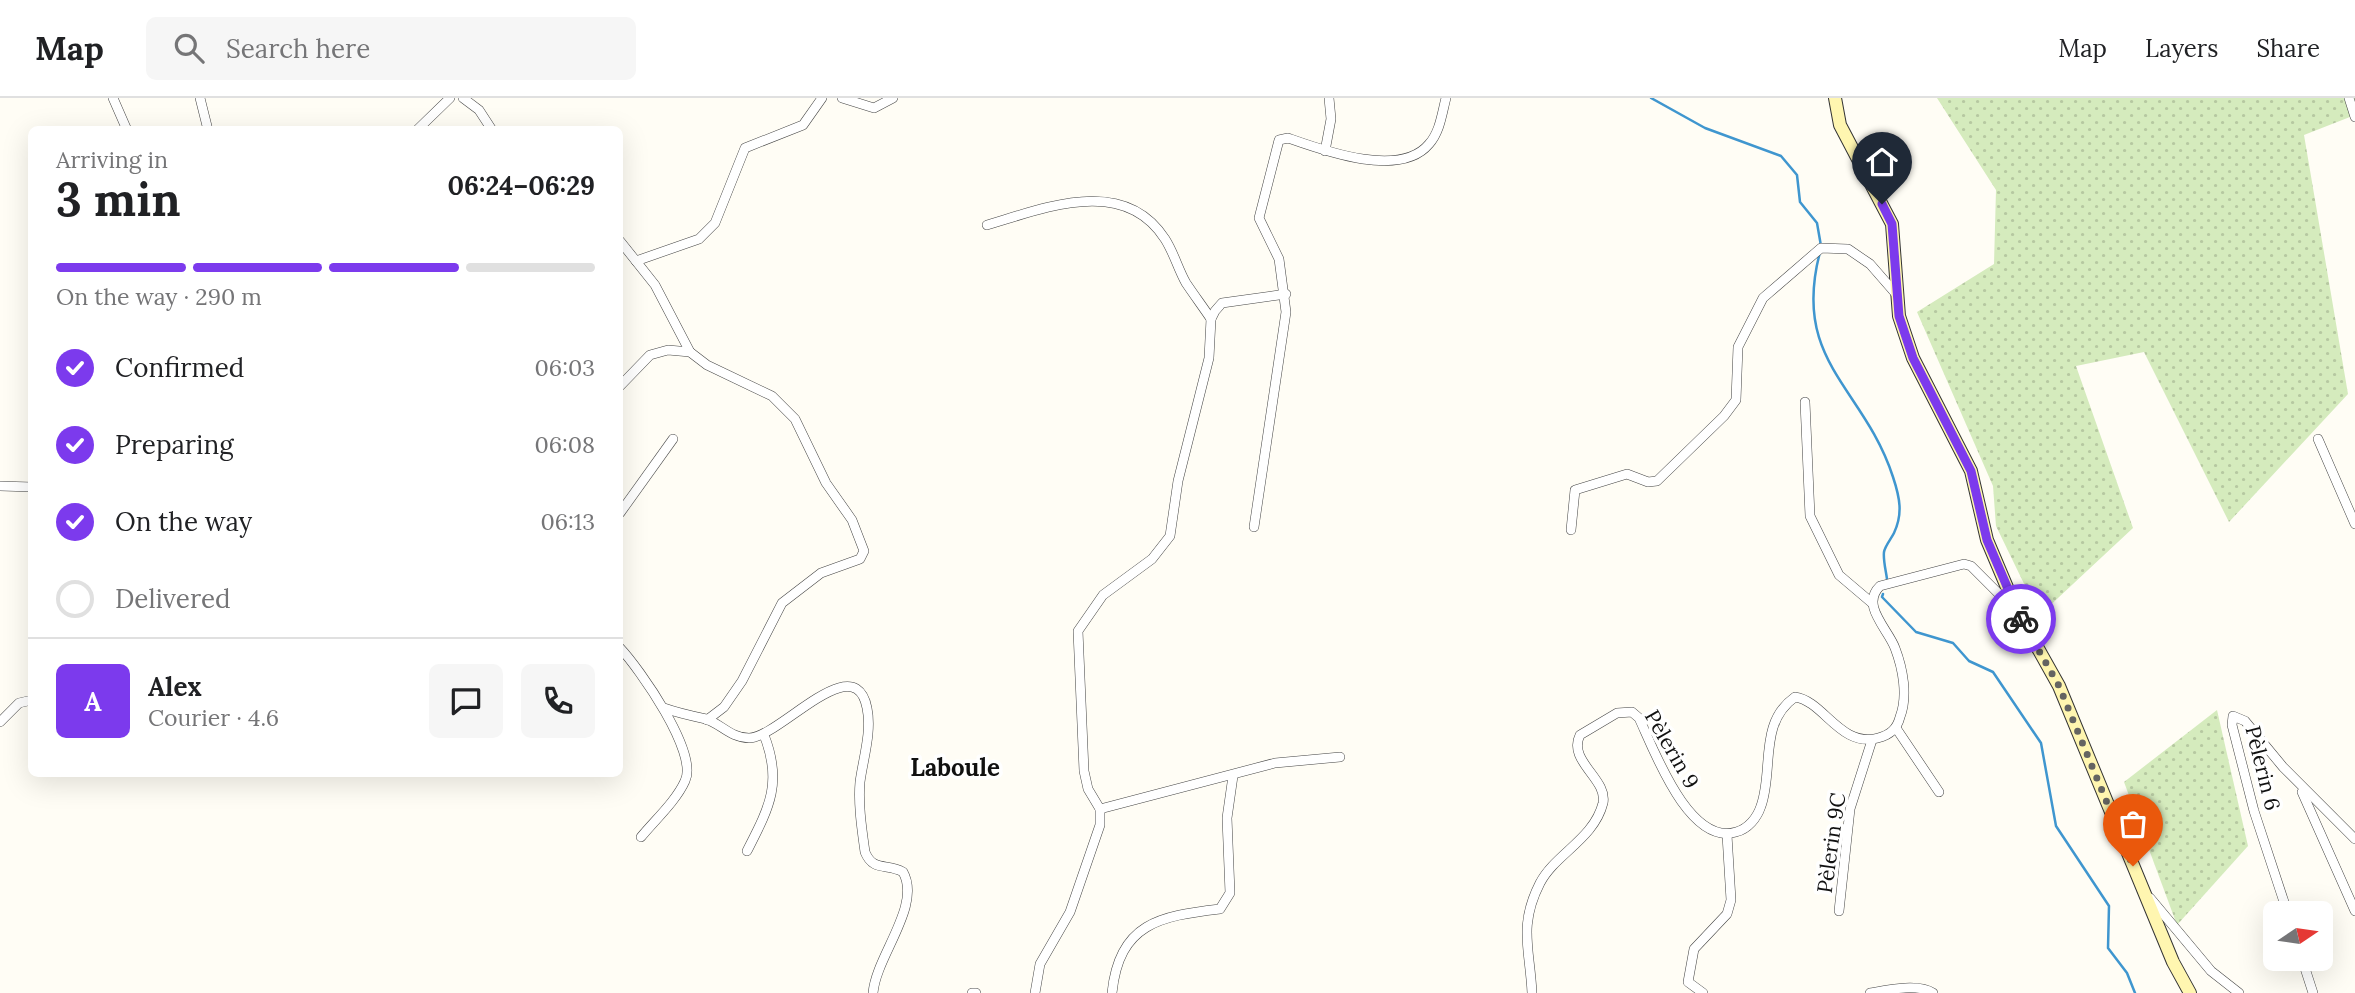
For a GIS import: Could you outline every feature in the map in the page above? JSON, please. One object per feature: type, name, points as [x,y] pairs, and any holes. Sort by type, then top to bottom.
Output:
[{"type":"main road","points":[[1835,98],[1840,125],[1892,224],[1899,316],[1913,358],[1971,471],[1987,540],[2017,611],[2059,686],[2173,962],[2190,993]]},
{"type":"street","points":[[113,98],[125,126]]},
{"type":"street","points":[[200,98],[207,126]]},
{"type":"street","points":[[421,126],[450,98]]},
{"type":"street","points":[[463,98],[479,110],[489,126]]},
{"type":"street","points":[[636,261],[706,234],[715,223],[745,148],[803,125],[822,98]]},
{"type":"street","points":[[842,98],[874,108],[893,98]]},
{"type":"street","points":[[1325,151],[1331,119],[1329,98]]},
{"type":"street","points":[[1254,527],[1284,334],[1286,294],[1279,259],[1259,218],[1279,140],[1288,138],[1363,160],[1396,160],[1428,146],[1437,133],[1446,98]]},
{"type":"street","points":[[2349,98],[2355,117]]},
{"type":"street","points":[[987,225],[1070,201],[1096,201],[1140,211],[1166,240],[1185,282],[1211,319]]},
{"type":"street","points":[[623,245],[655,285],[690,352],[707,365],[758,387],[785,408],[801,431],[826,483],[840,499],[860,537],[863,556],[856,562],[821,573],[782,603],[742,681],[724,707],[707,720]]},
{"type":"street","points":[[1571,530],[1575,490],[1626,474],[1648,482],[1657,481],[1724,416],[1736,400],[1738,347],[1763,298],[1821,248],[1848,249],[1870,264],[1898,296]]},
{"type":"street","points":[[1035,993],[1040,964],[1070,912],[1100,825],[1100,809],[1088,789],[1084,771],[1078,631],[1103,596],[1153,559],[1170,536],[1183,460],[1209,358],[1211,319],[1223,303],[1286,294]]},
{"type":"street","points":[[623,383],[650,355],[668,350],[690,352]]},
{"type":"street","points":[[1703,993],[1688,982],[1690,965],[1694,949],[1727,915],[1731,900],[1727,835],[1742,831],[1755,819],[1762,805],[1770,731],[1787,703],[1795,697],[1802,698],[1835,726],[1854,737],[1872,740],[1886,736],[1896,728],[1903,704],[1903,677],[1895,646],[1872,603],[1839,575],[1810,516],[1805,402]]},
{"type":"street","points":[[623,509],[673,439]]},
{"type":"street","points":[[2318,439],[2355,524]]},
{"type":"street","points":[[0,486],[28,487]]},
{"type":"street","points":[[1872,603],[1875,591],[1880,586],[1965,564],[1971,566],[2017,611]]},
{"type":"street","points":[[623,651],[640,669],[664,708],[687,767],[686,780],[641,837]]},
{"type":"street","points":[[664,708],[707,720],[740,737],[764,735],[828,690],[841,686],[853,687],[867,705],[868,720],[860,786],[865,852],[869,862],[875,867],[903,872],[907,889],[903,916],[878,969],[873,993]]},
{"type":"street","points":[[0,722],[19,703],[28,701]]},
{"type":"street","name":"Pèlerin 9","points":[[1532,993],[1531,971],[1526,951],[1527,918],[1541,881],[1594,823],[1603,801],[1602,793],[1580,756],[1577,741],[1580,735],[1625,711],[1639,718],[1670,783],[1687,808],[1712,831],[1727,835]]},
{"type":"street","name":"Pèlerin 6","points":[[2284,901],[2254,811],[2232,725],[2233,716],[2245,721],[2299,784],[2355,839]]},
{"type":"street","points":[[1896,728],[1939,792]]},
{"type":"street","points":[[747,851],[769,808],[774,780],[773,758],[764,735]]},
{"type":"street","name":"Pèlerin 9C","points":[[1839,911],[1850,809],[1872,740]]},
{"type":"street","points":[[1100,809],[1275,763],[1340,757]]},
{"type":"street","points":[[1112,993],[1114,969],[1142,928],[1170,915],[1220,909],[1230,893],[1227,818],[1233,775]]},
{"type":"street","points":[[2299,784],[2355,912]]},
{"type":"street","points":[[2144,892],[2211,971],[2239,993]]},
{"type":"street","points":[[2306,971],[2313,993]]},
{"type":"street","points":[[1870,993],[1902,989],[1928,989],[1933,993]]},
{"type":"green space","points":[[1937,98],[2355,98],[2355,115],[2304,135],[2348,394],[2229,522],[2144,352],[2076,366],[2133,528],[2043,612],[2029,594],[1996,526],[1993,486],[1917,312],[1994,264],[1996,190]]},
{"type":"green space","points":[[2217,710],[2248,846],[2177,925],[2124,782]]},
{"type":"waterway","points":[[1651,98],[1705,128],[1781,156],[1797,175],[1800,202],[1817,223],[1821,246]]},
{"type":"waterway","points":[[1820,252],[1814,290],[1815,321],[1823,348],[1880,446],[1897,492],[1899,519],[1884,552],[1887,579]]},
{"type":"waterway","points":[[1883,594],[1882,597],[1916,632],[1953,643],[1969,661],[1993,672],[2041,743],[2056,826],[2109,906],[2108,948],[2127,973],[2135,993]]},
{"type":"way so far","points":[[2021,619],[2059,686],[2133,866]]},
{"type":"district","name":"Laboule","points":[[955,767]]},
{"type":"route","points":[[1882,204],[1892,224],[1899,316],[1913,358],[1971,471],[1987,540],[2021,619]]}]
